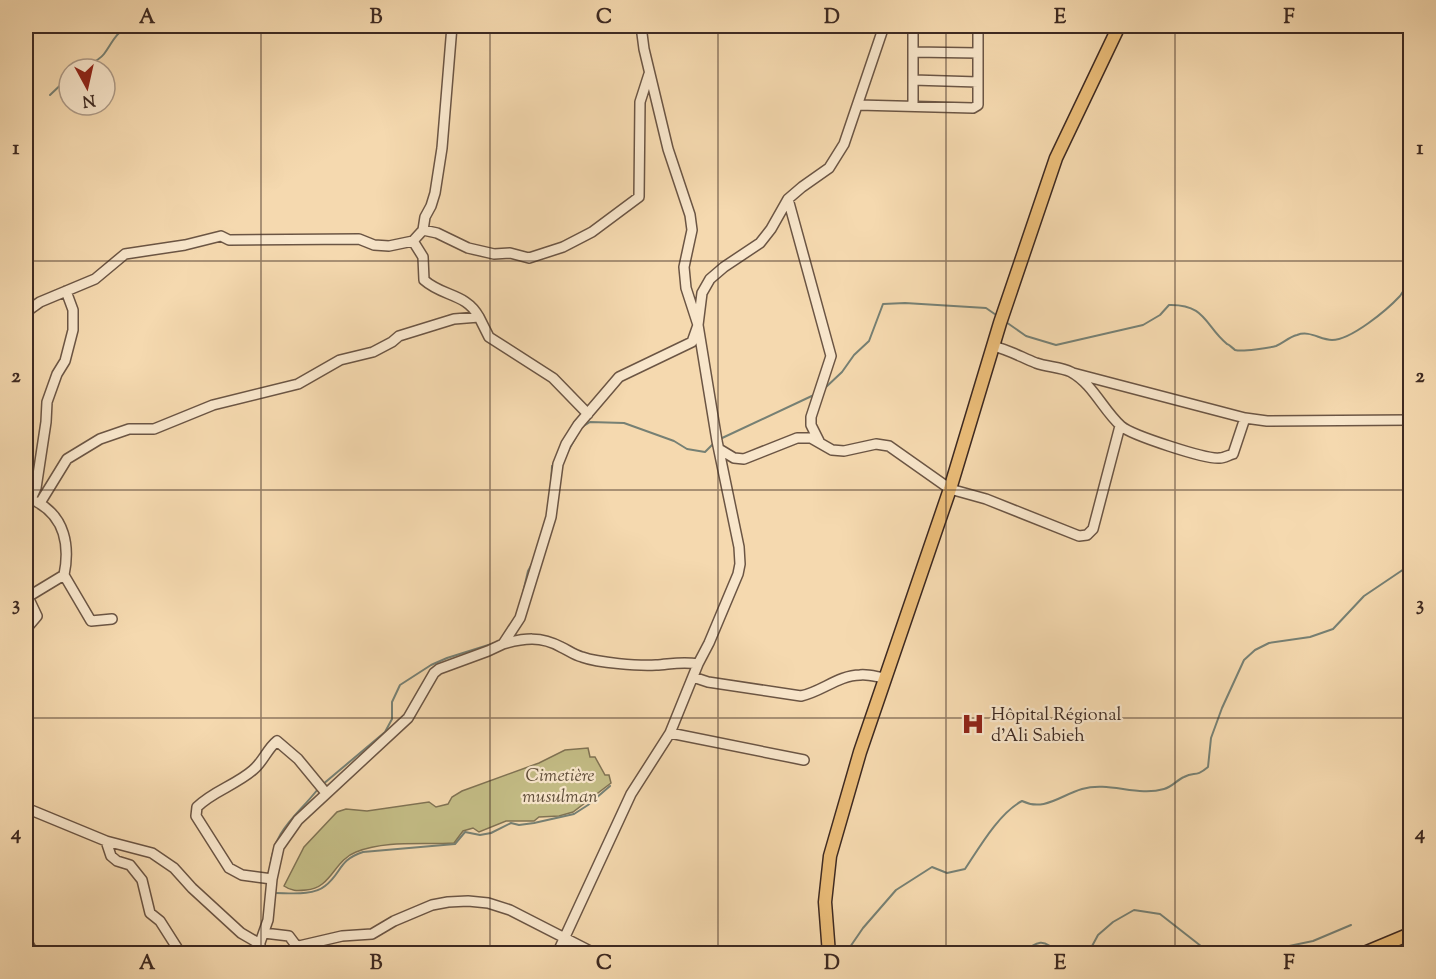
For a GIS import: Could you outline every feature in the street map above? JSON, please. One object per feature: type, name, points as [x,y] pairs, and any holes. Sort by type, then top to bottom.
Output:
[{"type":"main road","points":[[828,947],[825,902],[830,856],[860,752],[950,489],[993,346],[1056,158],[1119,26]]},
{"type":"main road","points":[[1362,954],[1410,934]]},
{"type":"street","points":[[26,312],[40,302],[95,279],[125,254],[221,236],[229,240],[359,239],[374,245],[389,246],[413,241],[423,230],[435,193],[444,131],[453,26]]},
{"type":"street","points":[[557,954],[632,794],[670,733],[736,581],[740,564],[739,547],[719,449],[698,325],[686,288],[684,267],[693,230],[668,149],[641,26]]},
{"type":"street","points":[[503,644],[520,618],[544,541],[554,502],[558,464],[566,444],[578,425],[619,377],[693,342],[702,294],[710,279],[760,243],[771,230],[788,199],[829,168],[844,144],[884,26]]},
{"type":"street","points":[[913,26],[913,106]]},
{"type":"street","points":[[858,105],[973,108],[978,105],[978,26]]},
{"type":"street","points":[[913,52],[978,53]]},
{"type":"street","points":[[423,230],[437,233],[468,248],[494,254],[510,253],[529,258],[563,247],[592,232],[639,197],[640,102],[650,72]]},
{"type":"street","points":[[913,80],[978,82]]},
{"type":"street","points":[[788,199],[831,356],[811,417],[814,433],[821,443]]},
{"type":"street","points":[[413,241],[423,257],[424,280],[431,286],[473,306],[489,337],[553,378],[588,414]]},
{"type":"street","points":[[66,291],[73,310],[73,330],[65,361],[57,374],[47,402],[36,488],[28,501],[40,503],[63,529],[68,556],[64,574],[91,621],[112,619]]},
{"type":"street","points":[[40,503],[67,459],[90,444],[112,434],[129,429],[154,429],[213,405],[287,388],[307,380],[339,360],[373,352],[408,332],[454,319],[479,317]]},
{"type":"street","points":[[993,346],[1008,350],[1037,364],[1245,418],[1267,421],[1410,420]]},
{"type":"street","points":[[1071,372],[1093,390],[1120,426],[1164,445],[1219,459],[1233,454],[1245,418]]},
{"type":"street","points":[[719,449],[734,458],[744,459],[797,438],[811,438],[832,450],[844,451],[876,444],[889,446],[950,489],[986,499],[1079,536],[1087,535],[1093,530],[1120,426]]},
{"type":"street","points":[[26,629],[36,616],[27,598],[64,574]]},
{"type":"street","points":[[26,808],[106,841],[152,853],[174,868],[192,888],[258,949],[268,920],[272,879],[279,847],[298,820],[408,718],[434,673],[439,669],[503,644],[535,638],[549,641],[588,659],[655,665],[685,661],[698,664]]},
{"type":"street","points":[[693,678],[801,696],[846,677],[861,675],[885,678]]},
{"type":"street","points":[[670,733],[804,760]]},
{"type":"street","points":[[272,879],[242,875],[229,868],[196,816],[197,807],[211,795],[227,788],[253,770],[277,741],[298,759],[326,793]]},
{"type":"street","points":[[106,841],[111,856],[117,861],[130,865],[142,880],[150,913],[160,921],[181,954]]},
{"type":"street","points":[[264,933],[289,936],[299,946],[359,933],[372,933],[432,905],[468,901],[488,903],[510,910],[596,954]]},
{"type":"street","points":[[26,940],[34,954]]},
{"type":"green space","name":"Cimetière musulman","points":[[588,748],[590,757],[595,757],[605,775],[609,775],[611,783],[573,812],[559,816],[539,817],[534,821],[506,821],[479,832],[473,828],[463,831],[454,843],[392,844],[368,848],[342,861],[321,885],[306,890],[289,889],[284,886],[304,847],[337,812],[346,809],[367,811],[429,802],[436,807],[448,804],[452,797],[462,791],[539,763],[565,750]]},
{"type":"waterway","points":[[102,57],[117,35],[129,26]]},
{"type":"waterway","points":[[50,95],[57,88]]},
{"type":"waterway","points":[[1006,322],[1026,336],[1056,345],[1143,325],[1160,315],[1169,305],[1181,306],[1198,312],[1235,350],[1249,350],[1276,346],[1291,337],[1302,334],[1311,334],[1323,339],[1340,339],[1358,330],[1387,309],[1400,296],[1410,280]]},
{"type":"waterway","points":[[825,388],[869,341],[883,304],[905,303],[986,308],[999,317]]},
{"type":"waterway","points":[[720,439],[816,394]]},
{"type":"waterway","points":[[582,427],[590,422],[624,423],[674,441],[687,449],[705,452],[713,444]]},
{"type":"waterway","points":[[564,458],[576,437]]},
{"type":"waterway","points":[[551,484],[552,466],[555,465]]},
{"type":"waterway","points":[[522,597],[528,571],[533,562]]},
{"type":"waterway","points":[[850,947],[863,928],[896,890],[932,867],[947,873],[965,869],[998,822],[1022,801],[1030,804],[1045,804],[1092,787],[1154,791],[1167,788],[1184,777],[1204,770],[1208,767],[1211,738],[1244,660],[1255,650],[1269,643],[1310,637],[1333,629],[1364,596],[1410,565]]},
{"type":"waterway","points":[[322,785],[385,732],[392,719],[392,702],[400,685],[431,665],[498,642]]},
{"type":"waterway","points":[[275,893],[301,893],[320,889],[330,881],[344,863],[363,852],[455,844],[465,832],[480,835],[491,833],[511,823],[519,825],[534,823],[574,814],[610,786]]},
{"type":"waterway","points":[[270,869],[272,856],[281,834],[318,789]]},
{"type":"waterway","points":[[1079,954],[1091,948],[1098,935],[1113,922],[1134,910],[1160,914],[1206,950],[1224,954]]},
{"type":"waterway","points":[[1251,954],[1313,941],[1351,925]]},
{"type":"waterway","points":[[1022,954],[1040,943],[1048,945],[1057,954]]},
{"type":"waterway","points":[[834,948],[861,947],[871,954]]},
{"type":"place","name":"Hôpital Régional d'Ali Sabieh","points":[[973,724]]}]
